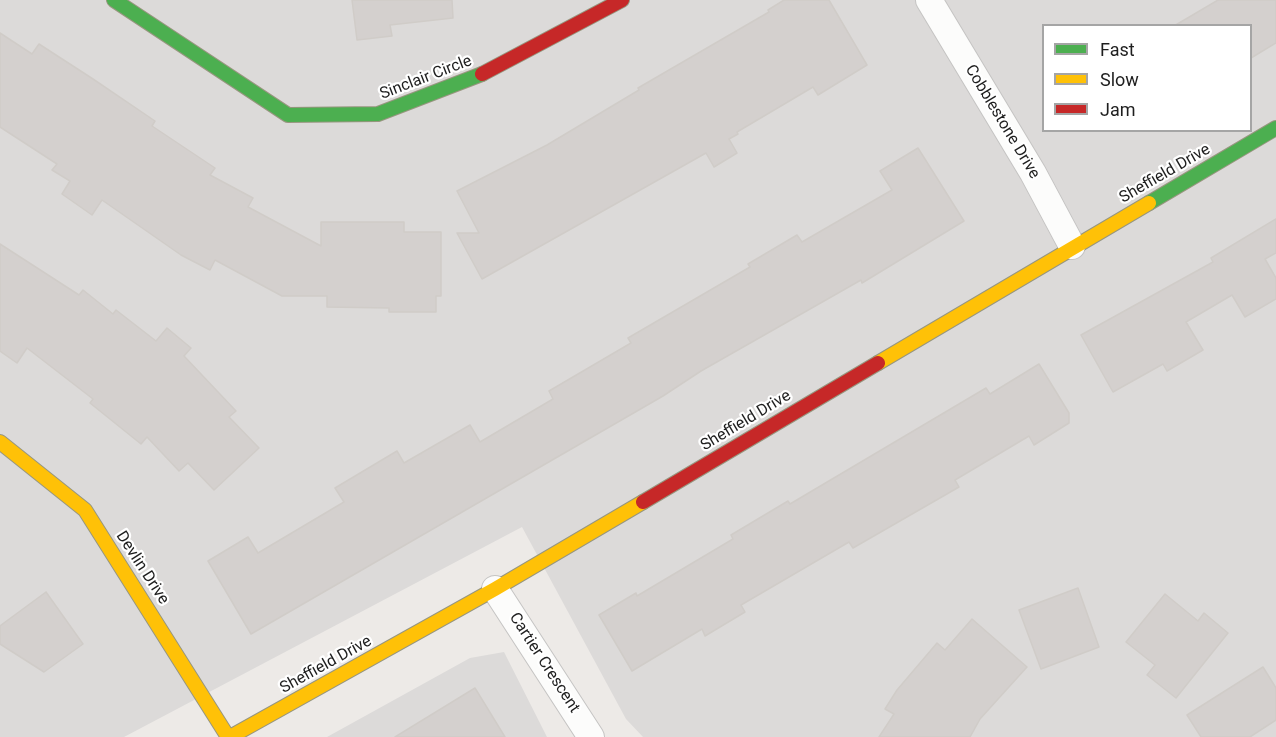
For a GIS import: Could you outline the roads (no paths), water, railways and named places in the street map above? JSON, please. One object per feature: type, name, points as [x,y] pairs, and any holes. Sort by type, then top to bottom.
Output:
[{"type":"street","name":"Sinclair Circle","points":[[114,0],[288,115],[378,114],[481,75],[622,0]]},
{"type":"street","name":"Cobblestone Drive","points":[[929,0],[1033,173],[1072,246]]},
{"type":"street","name":"Sheffield Drive","points":[[229,737],[495,590],[1072,246],[1276,128]]},
{"type":"street","name":"Devlin Drive","points":[[0,442],[85,510],[229,737]]},
{"type":"street","name":"Cartier Crescent","points":[[495,590],[591,737]]}]
